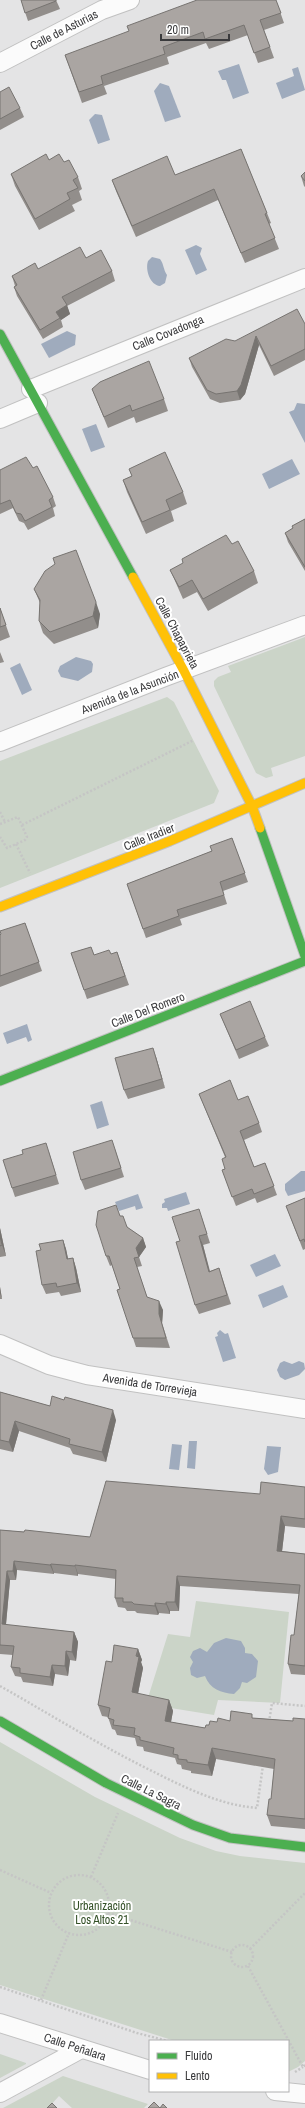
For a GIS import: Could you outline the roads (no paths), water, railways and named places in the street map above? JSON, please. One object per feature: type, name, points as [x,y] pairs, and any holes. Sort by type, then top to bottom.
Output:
[{"type":"street","name":"Calle de Asturias","points":[[0,63],[102,10],[130,0]]},
{"type":"street","name":"Calle Covadonga","points":[[0,419],[35,396],[305,278]]},
{"type":"street","name":"Calle Chapaprieta","points":[[0,334],[184,671],[252,806],[305,956]]},
{"type":"street","name":"Avenida de la Asunción","points":[[0,742],[305,625]]},
{"type":"street","name":"Calle Iradier","points":[[0,907],[128,858],[305,783]]},
{"type":"street","name":"Calle Del Romero","points":[[0,1081],[305,961]]},
{"type":"street","name":"Avenida de Torrevieja","points":[[0,1344],[49,1365],[87,1374],[305,1409]]},
{"type":"street","name":"Calle La Sagra","points":[[0,1721],[106,1783],[193,1825],[230,1838],[305,1847]]},
{"type":"street","name":"Calle Peñalara","points":[[0,2023],[149,2070]]},
{"type":"street","points":[[0,2093],[81,2049]]},
{"type":"street","points":[[284,2092],[305,2094]]},
{"type":"street","points":[[298,2108],[305,2100]]},
{"type":"water","points":[[239,64],[249,93],[233,99],[226,80],[222,80],[218,71]]},
{"type":"water","points":[[298,67],[305,90],[282,99],[276,83],[294,76],[292,69]]},
{"type":"water","points":[[160,83],[169,86],[181,117],[165,122],[154,91]]},
{"type":"water","points":[[95,114],[102,115],[110,140],[98,144],[89,120]]},
{"type":"water","points":[[196,245],[202,248],[200,254],[207,270],[196,275],[185,250]]},
{"type":"water","points":[[152,257],[160,259],[167,275],[165,283],[160,286],[153,283],[148,273],[148,261]]},
{"type":"water","points":[[67,331],[76,335],[75,345],[49,358],[41,344]]},
{"type":"water","points":[[297,403],[305,404],[305,443],[289,412],[294,410]]},
{"type":"water","points":[[96,424],[105,447],[91,452],[82,429]]},
{"type":"water","points":[[292,459],[300,474],[269,489],[262,474]]},
{"type":"water","points":[[76,657],[91,661],[93,664],[92,672],[78,681],[61,677],[58,671],[60,666]]},
{"type":"water","points":[[20,663],[32,690],[22,695],[10,668]]},
{"type":"water","points":[[27,1024],[32,1040],[28,1042],[26,1037],[7,1044],[3,1033]]},
{"type":"water","points":[[102,1101],[109,1125],[97,1129],[90,1105]]},
{"type":"water","points":[[301,1171],[305,1171],[305,1191],[288,1196],[285,1190],[285,1184]]},
{"type":"water","points":[[186,1192],[190,1204],[168,1211],[167,1208],[162,1208],[162,1204],[165,1202],[164,1199]]},
{"type":"water","points":[[138,1194],[143,1208],[136,1210],[135,1206],[119,1211],[115,1202]]},
{"type":"water","points":[[275,1254],[281,1266],[256,1277],[250,1265]]},
{"type":"water","points":[[283,1285],[288,1297],[263,1308],[258,1295]]},
{"type":"water","points":[[220,1330],[225,1334],[228,1333],[236,1358],[223,1362],[215,1337],[218,1336],[217,1333]]},
{"type":"water","points":[[284,1361],[292,1364],[299,1361],[304,1363],[305,1369],[299,1375],[285,1380],[280,1377],[277,1370],[280,1363]]},
{"type":"water","points":[[189,1441],[197,1441],[195,1469],[187,1468]]},
{"type":"water","points":[[172,1444],[182,1445],[179,1470],[169,1469]]},
{"type":"water","points":[[267,1446],[281,1447],[278,1472],[268,1475],[264,1469]]},
{"type":"water","points":[[226,1638],[241,1641],[245,1648],[245,1653],[252,1654],[258,1661],[256,1677],[247,1683],[242,1682],[240,1688],[234,1694],[216,1690],[205,1676],[197,1678],[191,1675],[190,1668],[193,1662],[190,1657],[193,1651],[200,1648],[207,1652],[214,1643]]},
{"type":"park label","name":"Urbanización Los Altos 21","points":[[102,1913]]}]
